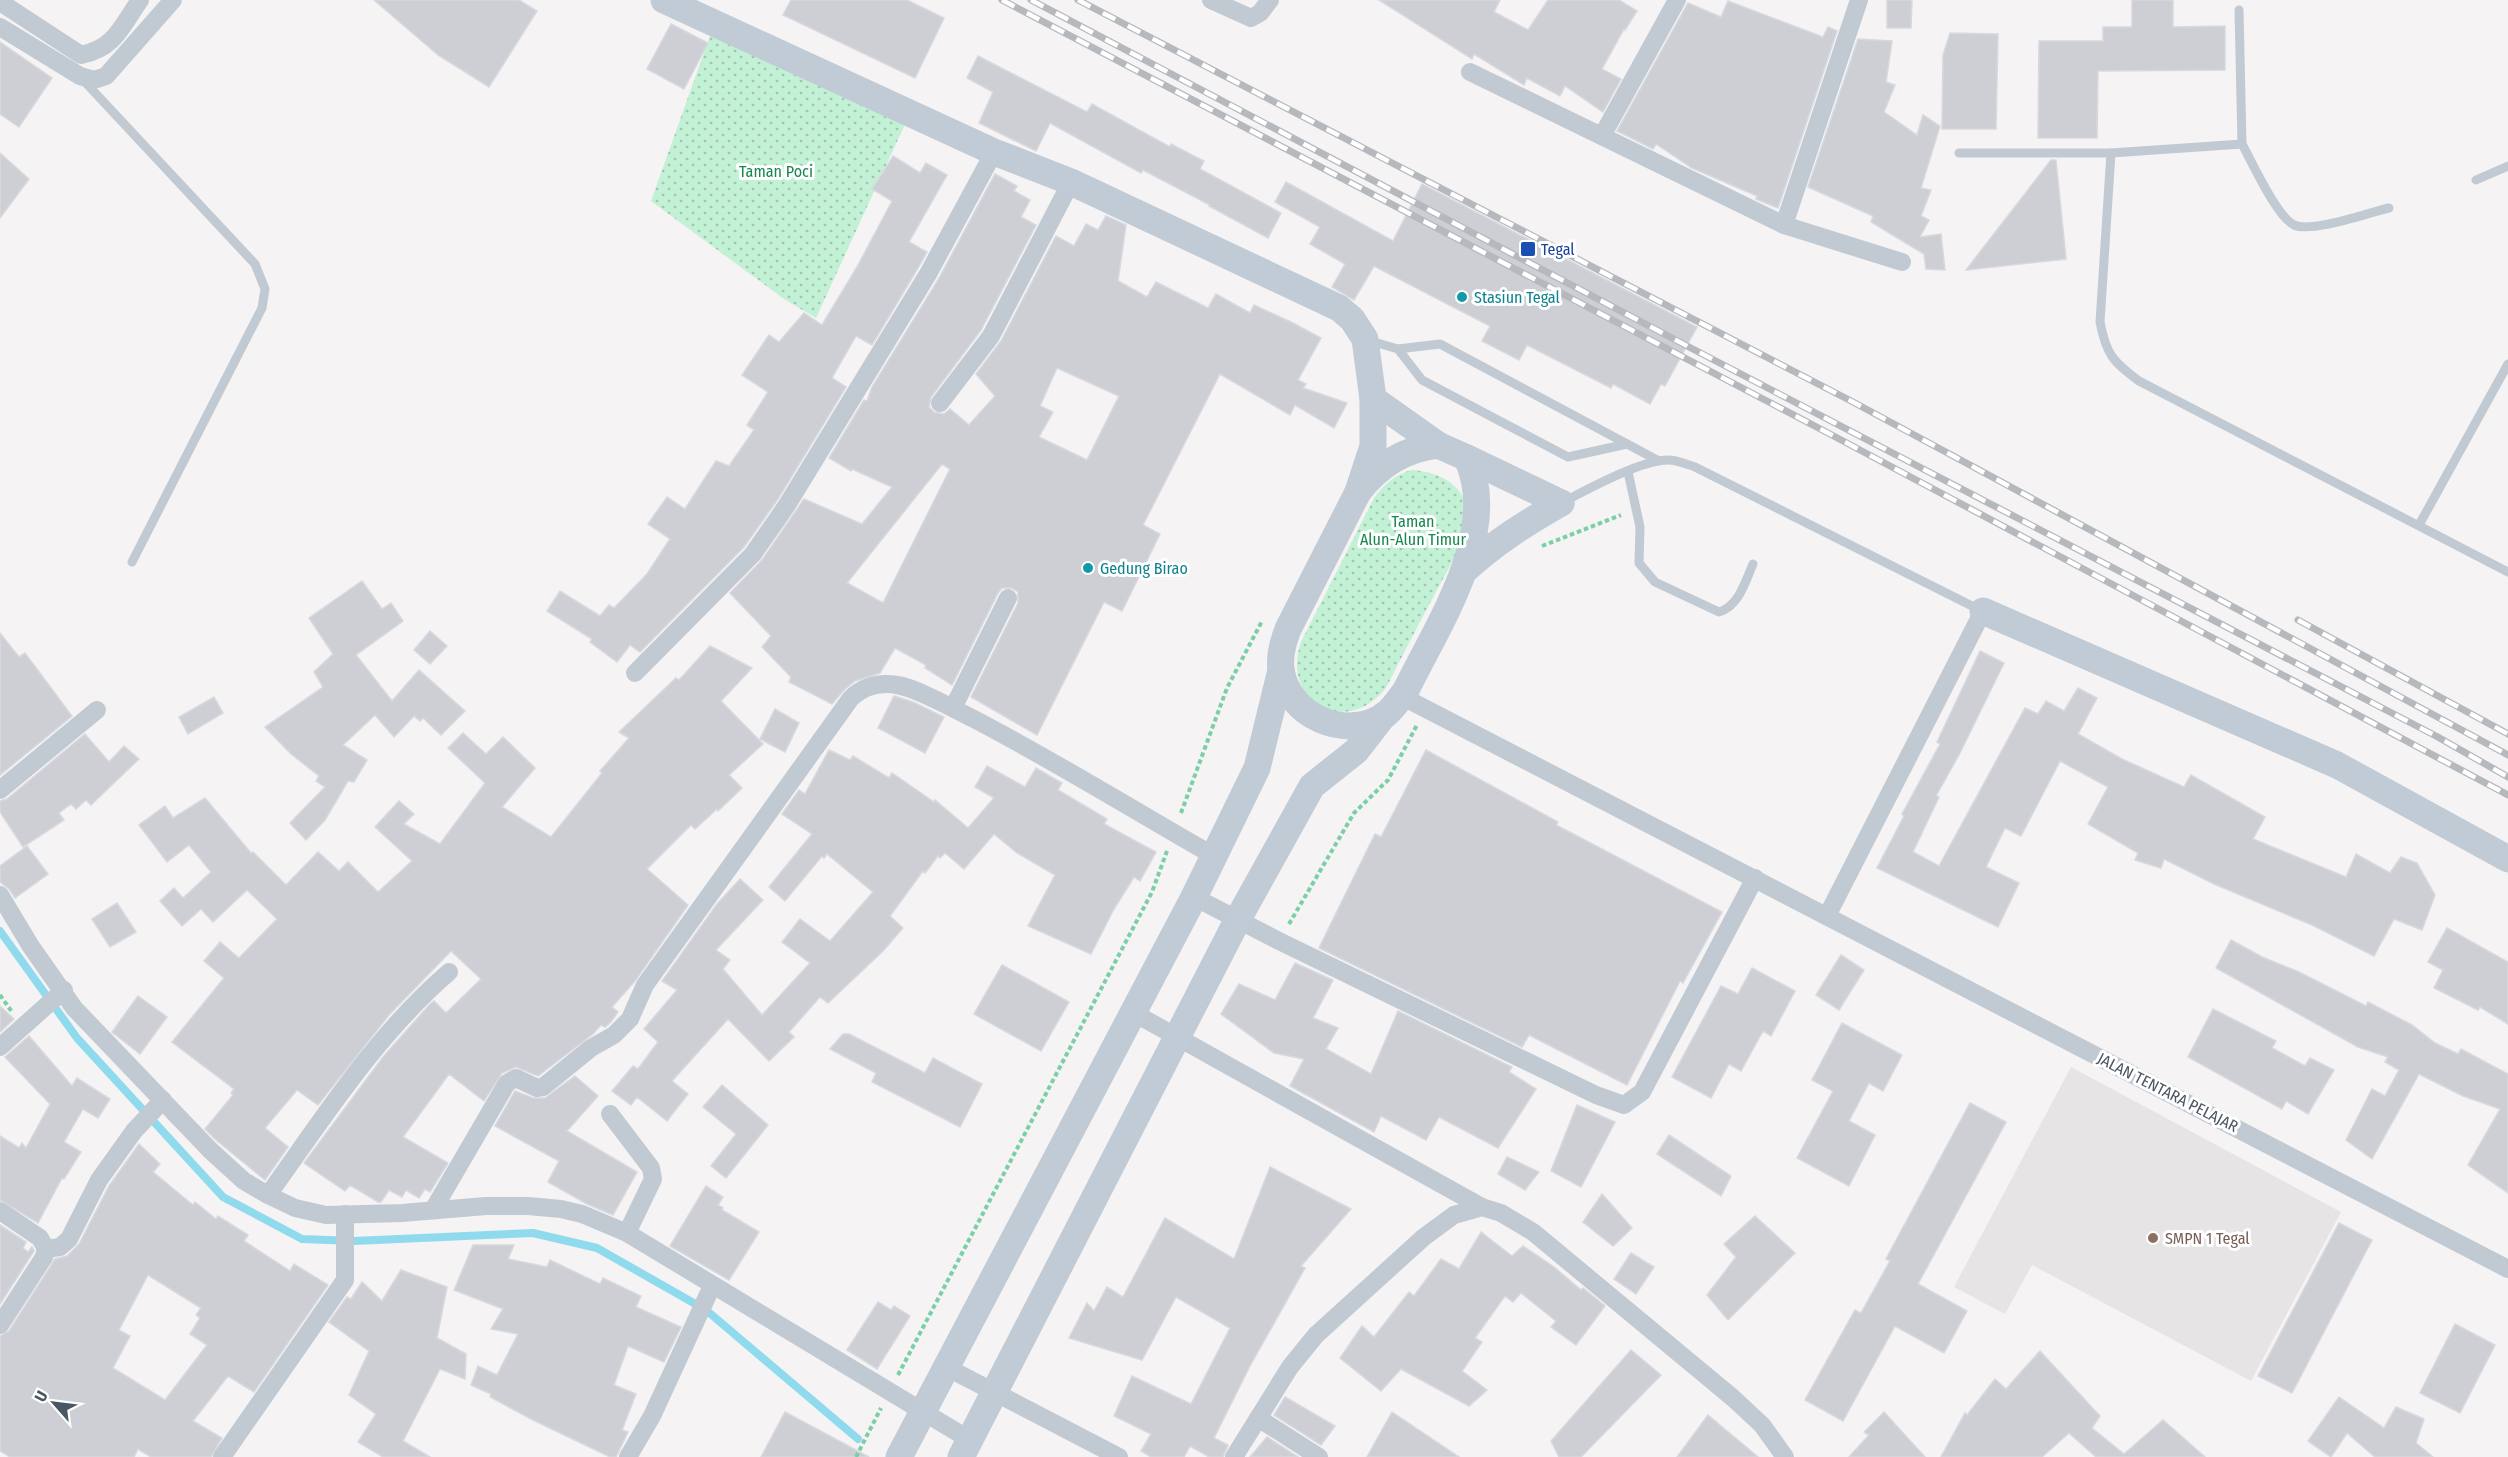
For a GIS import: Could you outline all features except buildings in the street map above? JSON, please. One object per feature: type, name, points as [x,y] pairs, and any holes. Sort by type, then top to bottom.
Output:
[{"type":"street","points":[[0,2],[81,55],[97,52],[110,44],[140,0]]},
{"type":"street","points":[[0,27],[80,76],[94,80],[106,76],[173,0]]},
{"type":"street","points":[[664,0],[994,152],[1071,182],[1339,308],[1352,319],[1365,339],[1373,399],[1373,446],[1358,492],[1287,628],[1281,649],[1281,670],[1257,768],[1194,897],[899,1457]]},
{"type":"street","points":[[1211,0],[1248,18],[1260,13],[1270,0]]},
{"type":"street","points":[[1602,136],[1677,0]]},
{"type":"street","points":[[1784,225],[1859,0]]},
{"type":"street","points":[[1470,72],[1784,225],[1902,262]]},
{"type":"street","points":[[635,673],[753,554],[787,505],[928,274],[994,152]]},
{"type":"street","points":[[940,403],[990,336],[1071,182]]},
{"type":"street","points":[[1373,399],[1438,445],[1561,503]]},
{"type":"street","points":[[1358,492],[1372,474],[1388,463],[1419,447],[1438,445]]},
{"type":"street","points":[[0,895],[59,993],[75,1008],[159,1105],[244,1181],[268,1195],[311,1213],[344,1216],[528,1206],[561,1209],[582,1214],[627,1233],[711,1290],[921,1412],[965,1449],[1238,920],[1312,786],[1356,751],[1393,705],[1463,572],[1474,536],[1478,510],[1475,476],[1467,458]]},
{"type":"street","points":[[1463,572],[1515,530],[1561,503]]},
{"type":"street","points":[[953,708],[1008,597]]},
{"type":"street","points":[[1827,916],[1983,611],[2337,765],[2508,859]]},
{"type":"street","points":[[1281,670],[1287,690],[1300,707],[1318,719],[1337,725],[1358,725],[1393,705]]},
{"type":"street","points":[[433,1210],[507,1083],[516,1078],[537,1088],[543,1087],[591,1048],[614,1035],[630,1019],[645,985],[851,698],[860,690],[871,685],[897,685],[953,708],[1012,739],[1214,856]]},
{"type":"street","name":"JALAN TENTARA PELAJAR","points":[[1393,705],[1755,878],[2508,1269]]},
{"type":"street","points":[[0,790],[97,710]]},
{"type":"street","points":[[1194,897],[1596,1095],[1624,1105],[1642,1092],[1755,878]]},
{"type":"street","points":[[268,1195],[351,1079],[390,1031],[449,972]]},
{"type":"street","points":[[0,1047],[59,993]]},
{"type":"street","points":[[1132,1012],[1533,1232],[1733,1398],[1762,1425],[1785,1457]]},
{"type":"street","points":[[46,1249],[60,1247],[69,1239],[99,1180],[134,1131],[159,1105]]},
{"type":"street","points":[[610,1114],[651,1168],[653,1179],[627,1233]]},
{"type":"street","points":[[1234,1457],[1290,1367],[1316,1335],[1424,1237],[1454,1215],[1482,1206]]},
{"type":"street","points":[[0,1211],[40,1238],[46,1249],[44,1257],[0,1325]]},
{"type":"street","points":[[222,1457],[345,1280],[344,1216]]},
{"type":"street","points":[[628,1457],[652,1416],[711,1290]]},
{"type":"street","points":[[946,1367],[1119,1457]]},
{"type":"street","points":[[1258,1418],[1319,1457]]},
{"type":"lane","points":[[2239,10],[2242,144],[2283,217],[2295,225],[2313,226],[2389,208]]},
{"type":"lane","points":[[80,76],[255,264],[265,288],[262,308],[132,562]]},
{"type":"lane","points":[[1959,153],[2111,153],[2242,144]]},
{"type":"lane","points":[[2111,153],[2100,322],[2104,343],[2116,364],[2139,381],[2508,572]]},
{"type":"lane","points":[[2476,180],[2508,165]]},
{"type":"lane","points":[[1365,339],[1398,349],[1440,344],[1659,461]]},
{"type":"lane","points":[[1398,349],[1422,380],[1568,457],[1627,444]]},
{"type":"lane","points":[[2419,525],[2508,364]]},
{"type":"lane","points":[[1561,503],[1628,472],[1659,461],[1677,461],[1695,467],[1983,611]]},
{"type":"lane","points":[[1628,472],[1640,527],[1639,563],[1655,582],[1719,612],[1728,609],[1735,602],[1753,564]]},
{"type":"path","points":[[856,1457],[1152,892],[1227,688],[1264,616]]},
{"type":"shaded area","name":"SMPN 1 Tegal","points":[[2071,1067],[2341,1212],[2251,1381],[2032,1265],[2005,1314],[1954,1287]]},
{"type":"green space","name":"Taman Poci","points":[[711,33],[906,122],[816,318],[784,299],[651,201]]},
{"type":"green space","name":"Taman Alun-Alun Timur","points":[[1411,470],[1439,476],[1448,481],[1461,494],[1467,513],[1460,545],[1386,688],[1370,703],[1353,710],[1336,712],[1321,707],[1308,697],[1300,682],[1297,664],[1301,642],[1374,498],[1390,481]]},
{"type":"waterway","points":[[0,931],[77,1038],[223,1197],[302,1239],[354,1241],[533,1233],[597,1248],[706,1310],[858,1439]]},
{"type":"railway","points":[[1002,0],[1828,433],[2508,795]]},
{"type":"railway","points":[[1031,0],[1689,347],[2436,736],[2508,777]]},
{"type":"railway","points":[[1078,0],[1853,402],[2508,755]]},
{"type":"railway","points":[[2298,620],[2508,734]]},
{"type":"place","name":"Tegal","points":[[1528,249]]},
{"type":"place","name":"Stasiun Tegal","points":[[1462,297]]},
{"type":"place","name":"Gedung Birao","points":[[1088,568]]},
{"type":"place","name":"SMPN 1 Tegal","points":[[2153,1238]]}]
